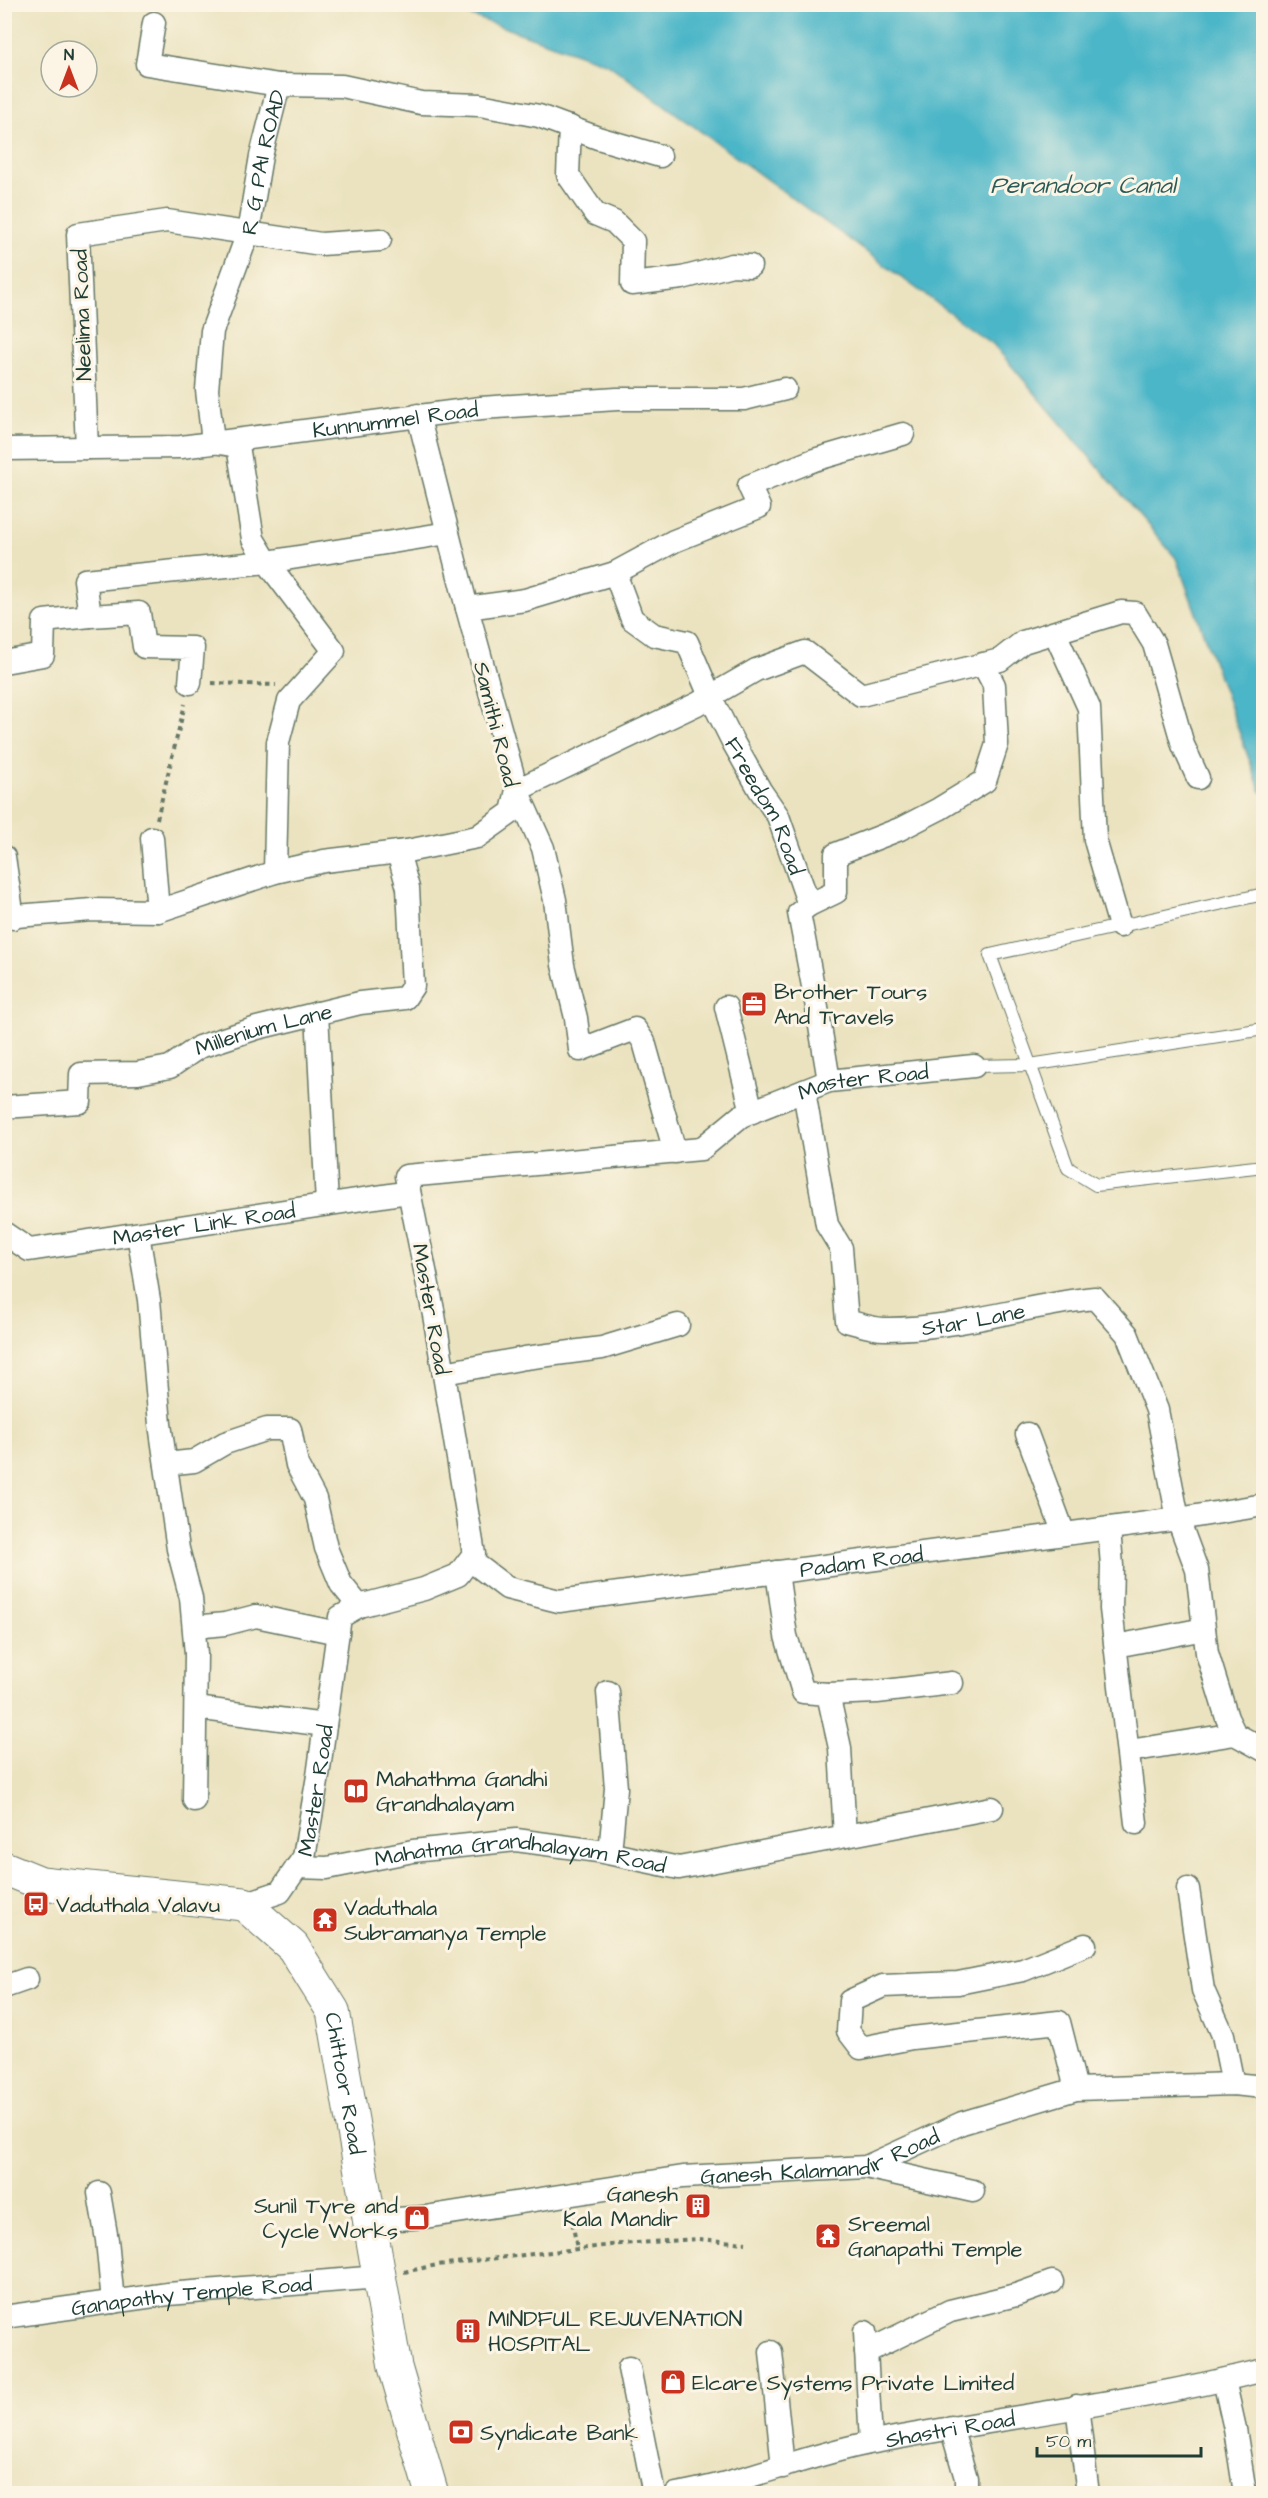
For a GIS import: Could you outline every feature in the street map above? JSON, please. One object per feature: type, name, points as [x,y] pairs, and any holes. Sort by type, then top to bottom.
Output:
[{"type":"main road","points":[[4,1868],[41,1883],[244,1904]]},
{"type":"main road","name":"Chittoor Road","points":[[244,1904],[293,1947],[333,2012],[395,2367],[432,2493]]},
{"type":"street","points":[[154,23],[147,64],[279,85]]},
{"type":"street","name":"R G PAI ROAD","points":[[213,442],[207,390],[212,331],[248,233],[261,156],[279,85],[342,86],[421,103],[480,105],[539,116],[660,156]]},
{"type":"street","points":[[570,127],[568,175],[595,214],[614,222],[633,241],[632,284],[682,278],[732,265],[750,266]]},
{"type":"street","name":"Neelima Road","points":[[87,448],[78,234],[167,221],[321,244],[380,240]]},
{"type":"street","name":"Kunnummel Road","points":[[4,449],[181,447],[481,408],[616,399],[744,399],[785,389]]},
{"type":"street","name":"Samithi Road","points":[[9,918],[92,910],[158,911],[275,872],[324,861],[398,852],[477,837],[512,812],[517,790],[467,608],[418,415]]},
{"type":"street","points":[[467,608],[525,600],[615,573],[674,541],[759,507],[749,486],[814,460],[903,434]]},
{"type":"street","points":[[213,442],[238,446],[253,539],[267,562],[334,651],[289,701],[278,742],[275,872]]},
{"type":"street","points":[[90,616],[85,580],[267,562],[448,533]]},
{"type":"street","name":"Freedom Road","points":[[615,573],[632,619],[654,635],[687,642],[710,696],[760,790],[778,816],[809,905],[799,913],[829,1081]]},
{"type":"street","points":[[675,1152],[644,1042],[635,1029],[580,1050],[576,1018],[563,965],[555,900],[543,848],[517,790],[710,696],[756,670],[805,652],[861,695],[1000,660],[1023,642],[1121,612],[1135,613],[1154,644],[1183,745],[1198,778]]},
{"type":"street","points":[[4,662],[43,655],[44,621],[139,614],[144,647],[193,648],[190,683]]},
{"type":"street","points":[[1055,633],[1089,708],[1095,840],[1120,926]]},
{"type":"street","points":[[809,905],[836,892],[836,854],[900,829],[985,781],[997,744],[994,685],[983,664]]},
{"type":"street","points":[[152,838],[158,911]]},
{"type":"street","name":"Millenium Lane","points":[[4,1107],[80,1102],[81,1074],[138,1072],[170,1067],[199,1047],[257,1028],[360,1003],[405,998],[413,986],[408,888],[398,852]]},
{"type":"street","points":[[4,857],[9,918]]},
{"type":"street","points":[[726,1007],[752,1112]]},
{"type":"street","points":[[317,1013],[327,1204]]},
{"type":"street","name":"Master Road","points":[[244,1904],[280,1892],[304,1857],[340,1617],[359,1606],[424,1589],[458,1575],[474,1554],[444,1373],[406,1176],[701,1149],[741,1116],[829,1081],[974,1066]]},
{"type":"street","name":"Star Lane","points":[[804,1091],[827,1225],[841,1248],[847,1321],[881,1329],[948,1325],[1053,1302],[1095,1298],[1127,1334],[1157,1410],[1178,1519]]},
{"type":"street","name":"Master Link Road","points":[[4,1233],[29,1250],[409,1192]]},
{"type":"street","points":[[138,1234],[149,1300],[166,1464],[178,1549],[191,1598],[194,1627],[196,1708],[194,1800]]},
{"type":"street","points":[[444,1373],[525,1358],[602,1348],[678,1325]]},
{"type":"street","points":[[166,1464],[194,1461],[225,1443],[267,1429],[290,1429],[297,1464],[315,1499],[326,1548],[341,1584],[359,1606]]},
{"type":"street","points":[[1027,1434],[1064,1534]]},
{"type":"street","name":"Padam Road","points":[[470,1560],[507,1588],[559,1601],[1178,1519],[1263,1505]]},
{"type":"street","points":[[1178,1519],[1197,1570],[1207,1653],[1227,1718],[1235,1734],[1263,1750]]},
{"type":"street","points":[[1109,1528],[1112,1609],[1137,1823]]},
{"type":"street","points":[[777,1572],[786,1636],[802,1692],[828,1694],[877,1692],[952,1683]]},
{"type":"street","points":[[194,1627],[225,1624],[256,1616],[338,1633]]},
{"type":"street","points":[[1116,1646],[1204,1629]]},
{"type":"street","points":[[608,1692],[616,1788],[610,1853]]},
{"type":"street","points":[[828,1694],[840,1748],[845,1836]]},
{"type":"street","points":[[196,1708],[325,1725]]},
{"type":"street","points":[[1129,1751],[1235,1734]]},
{"type":"street","name":"Mahatma Grandhalayam Road","points":[[297,1867],[327,1868],[413,1851],[516,1840],[610,1853],[679,1868],[992,1808]]},
{"type":"street","points":[[1188,1889],[1203,1990],[1222,2034],[1233,2084]]},
{"type":"street","points":[[1076,2089],[1059,2022],[912,2038],[861,2048],[848,2031],[850,2001],[883,1986],[958,1983],[1023,1970],[1085,1945]]},
{"type":"street","points":[[4,1987],[27,1979]]},
{"type":"street","name":"Ganesh Kalamandir Road","points":[[370,2221],[425,2217],[683,2177],[866,2168],[962,2123],[1076,2089],[1233,2084],[1263,2088]]},
{"type":"street","points":[[866,2168],[973,2191]]},
{"type":"street","points":[[99,2193],[113,2302]]},
{"type":"street","name":"Ganapathy Temple Road","points":[[4,2317],[168,2294],[379,2277]]},
{"type":"street","points":[[872,2442],[866,2342],[950,2310],[1016,2295],[1052,2282]]},
{"type":"street","points":[[771,2352],[783,2467]]},
{"type":"street","points":[[629,2368],[654,2493]]},
{"type":"street","name":"Shastri Road","points":[[677,2493],[725,2483],[872,2442],[1224,2380],[1263,2370]]},
{"type":"street","points":[[1224,2380],[1235,2429],[1245,2493]]},
{"type":"street","points":[[1077,2406],[1088,2493]]},
{"type":"street","points":[[951,2427],[966,2478],[966,2493]]},
{"type":"lane","points":[[1263,894],[990,955],[1068,1168],[1096,1185],[1263,1166]]},
{"type":"lane","points":[[974,1066],[1030,1065],[1263,1029]]},
{"type":"path","points":[[152,838],[190,683],[304,685]]},
{"type":"path","points":[[568,2195],[577,2249]]},
{"type":"path","points":[[379,2277],[436,2265],[577,2249],[698,2239],[746,2243]]},
{"type":"water","name":"Perandoor Canal","points":[[440,5],[1263,5],[1263,792],[1261,792],[1176,558],[993,344],[608,64]]},
{"type":"place","name":"Brother Tours And Travels","points":[[754,1004]]},
{"type":"place","name":"Mahathma Gandhi Grandhalayam","points":[[356,1791]]},
{"type":"place","name":"Vaduthala Valavu","points":[[36,1904]]},
{"type":"place","name":"Vaduthala Subramanya Temple","points":[[325,1920]]},
{"type":"place","name":"Ganesh Kala Mandir","points":[[698,2206]]},
{"type":"place","name":"Sunil Tyre and Cycle Works","points":[[417,2218]]},
{"type":"place","name":"Sreemal Ganapathi Temple","points":[[828,2236]]},
{"type":"place","name":"MINDFUL REJUVENATION HOSPITAL","points":[[468,2331]]},
{"type":"place","name":"Elcare Systems Private Limited","points":[[673,2382]]},
{"type":"place","name":"Syndicate Bank","points":[[461,2432]]}]
